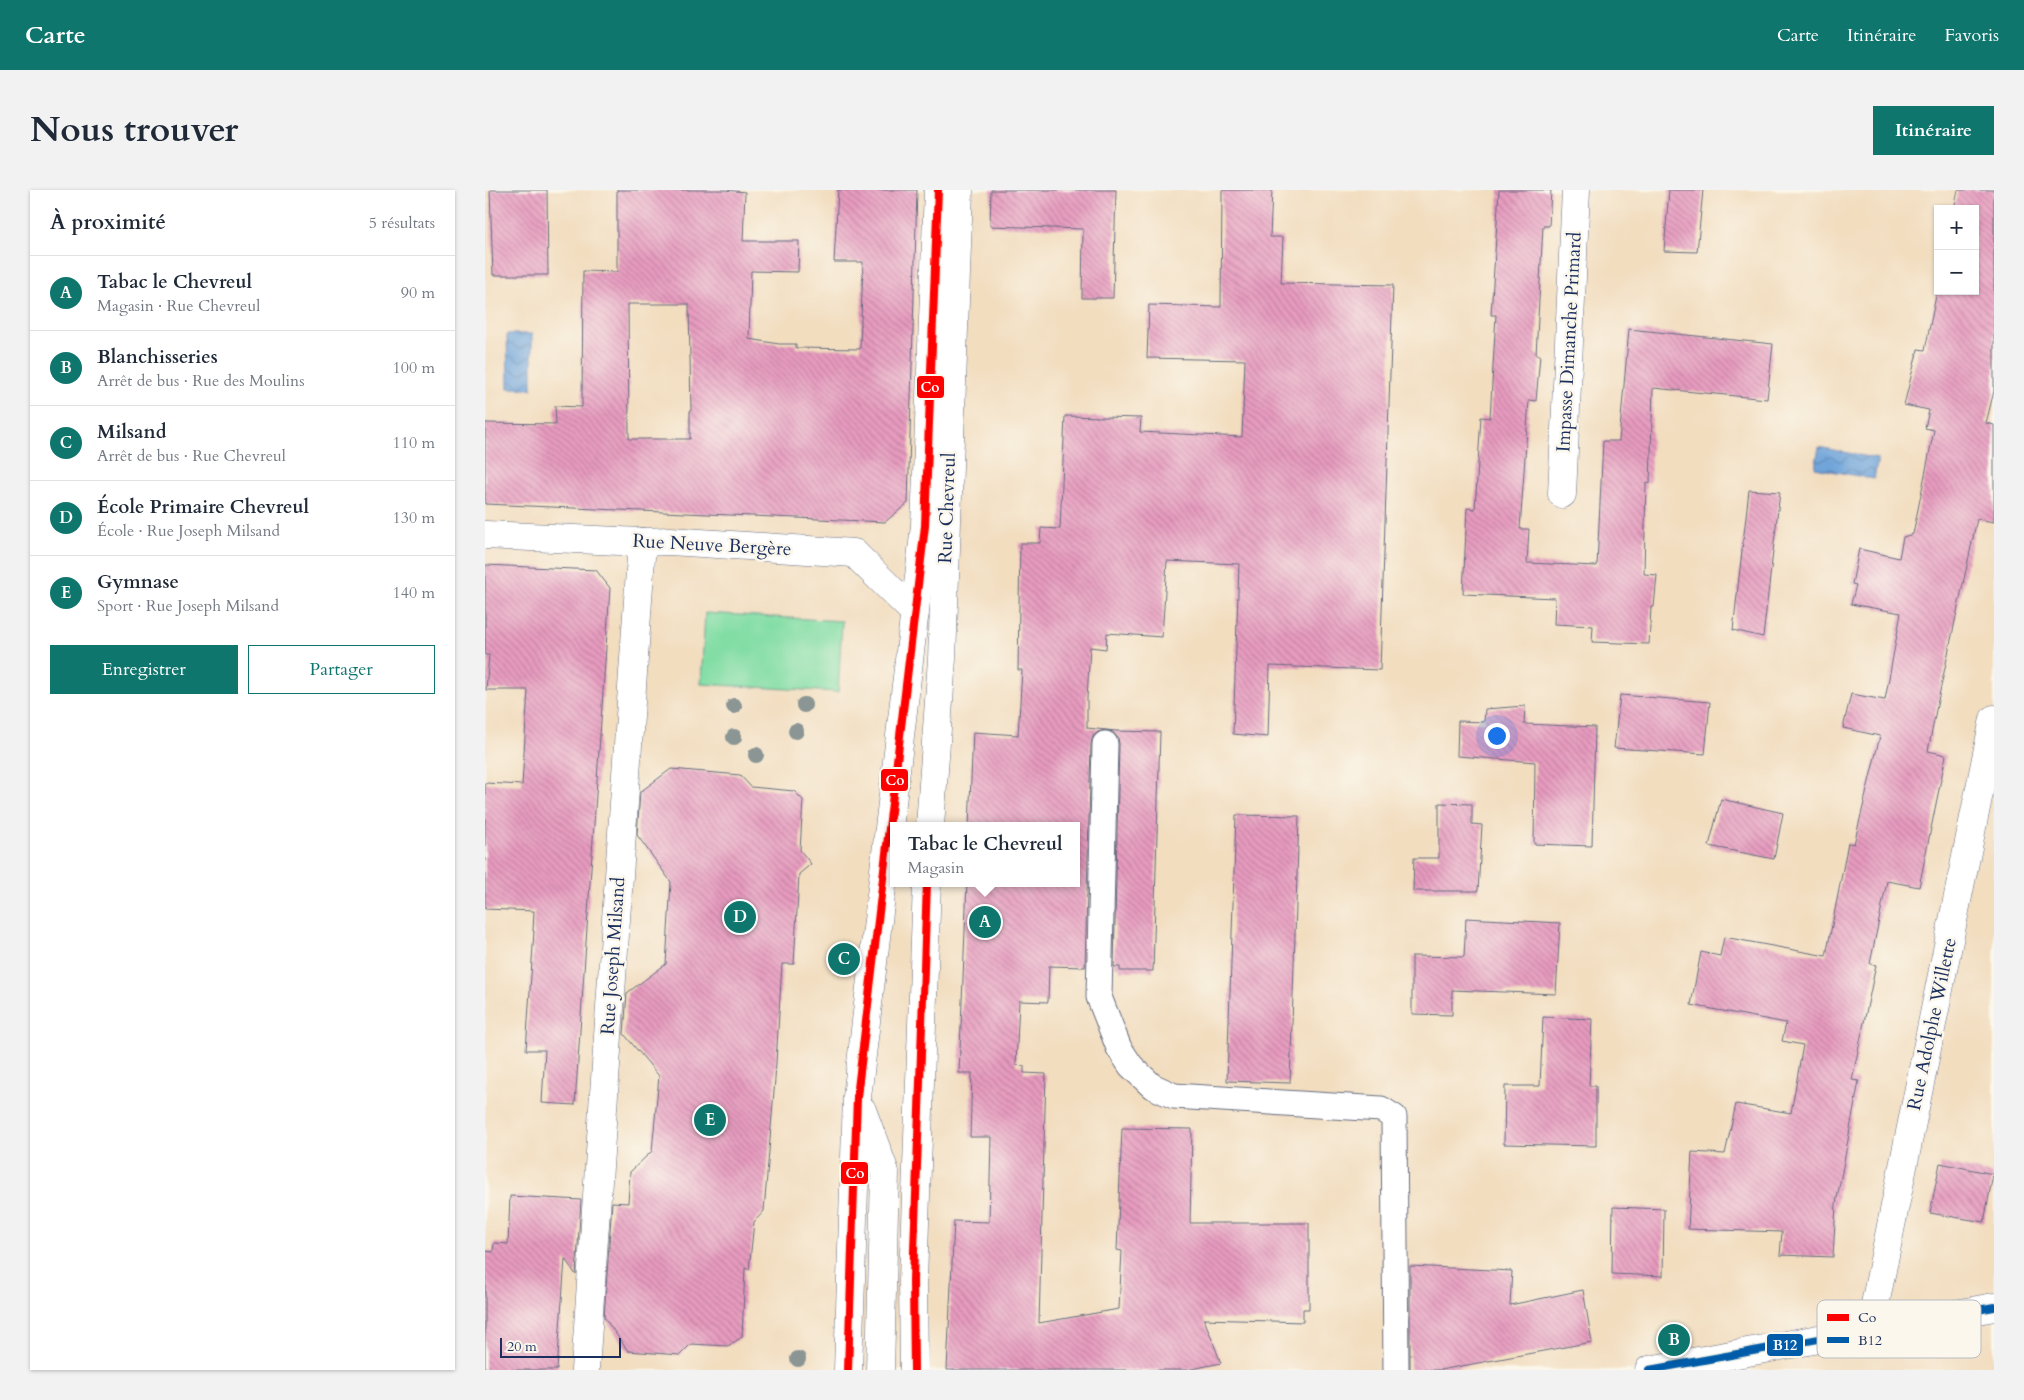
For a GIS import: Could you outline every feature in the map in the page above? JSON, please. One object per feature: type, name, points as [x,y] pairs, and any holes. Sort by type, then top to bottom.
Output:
[{"type":"main road","name":"Rue Chevreul","points":[[848,1369],[857,1097],[925,526],[938,190]]},
{"type":"main road","name":"Rue Chevreul","points":[[930,822],[941,659],[959,190]]},
{"type":"main road","name":"Impasse Dimanche Primard","points":[[1562,494],[1576,190]]},
{"type":"main road","name":"Rue Neuve Bergère","points":[[485,535],[642,542],[670,541],[854,553],[915,613]]},
{"type":"main road","name":"Rue Joseph Milsand","points":[[585,1370],[642,542]]},
{"type":"main road","name":"Rue Adolphe Willette","points":[[1876,1300],[1994,720]]},
{"type":"main road","points":[[914,1370],[913,1280],[927,887]]},
{"type":"main road","points":[[857,1097],[885,1172],[880,1370]]},
{"type":"main road","points":[[1981,1309],[1994,1307]]},
{"type":"main road","points":[[1649,1370],[1817,1339]]},
{"type":"lane","points":[[1105,744],[1099,997],[1119,1048],[1131,1066],[1152,1086],[1174,1096],[1381,1109],[1394,1117],[1396,1370]]},
{"type":"green space","points":[[705,613],[842,621],[838,692],[701,684]]},
{"type":"water","points":[[507,334],[532,334],[532,389],[508,388]]},
{"type":"water","points":[[1819,447],[1878,459],[1874,479],[1815,468]]},
{"type":"building","points":[[490,190],[547,190],[548,275],[493,275]]},
{"type":"building","points":[[617,190],[725,190],[745,192],[743,241],[799,241],[798,272],[751,271],[749,339],[779,344],[796,344],[796,348],[860,349],[863,262],[834,262],[838,190],[917,190],[908,503],[885,522],[485,504],[485,423],[556,424],[555,406],[582,407],[583,271],[617,272]],"holes":[[[628,304],[689,304],[690,439],[629,439]]]},
{"type":"building","points":[[991,190],[1116,190],[1113,298],[1082,298],[1083,229],[990,226]]},
{"type":"building","points":[[1222,190],[1272,190],[1270,237],[1283,237],[1281,283],[1393,285],[1380,670],[1270,666],[1268,737],[1233,734],[1239,564],[1167,561],[1162,637],[1107,633],[1106,649],[1090,647],[1087,698],[1087,728],[1160,732],[1153,971],[1120,971],[1120,967],[1114,967],[1119,744],[1118,738],[1113,732],[1105,730],[1093,736],[1091,744],[1085,967],[1049,966],[1048,1002],[1019,1001],[1016,1065],[1024,1066],[1024,1073],[1046,1074],[1039,1323],[1119,1309],[1122,1251],[1117,1250],[1122,1128],[1192,1129],[1190,1223],[1309,1223],[1309,1309],[1303,1309],[1303,1322],[1204,1319],[1221,1363],[1187,1370],[947,1370],[954,1221],[989,1222],[991,1137],[970,1137],[972,1073],[959,1073],[967,887],[1080,887],[1080,822],[969,822],[973,732],[1018,735],[1022,670],[1018,670],[1020,543],[1040,543],[1041,528],[1060,529],[1065,416],[1141,418],[1140,432],[1242,437],[1245,360],[1147,358],[1149,305],[1221,307]]},
{"type":"building","points":[[1499,190],[1551,190],[1549,226],[1543,226],[1536,355],[1540,355],[1536,401],[1529,400],[1520,529],[1529,529],[1527,563],[1597,566],[1603,441],[1619,441],[1629,329],[1773,344],[1767,399],[1653,388],[1650,483],[1646,482],[1644,574],[1657,575],[1654,607],[1651,607],[1649,644],[1592,642],[1593,626],[1554,624],[1555,598],[1463,594],[1467,508],[1475,509],[1481,417],[1490,418],[1496,315],[1491,315]]},
{"type":"building","points":[[1669,190],[1703,190],[1697,252],[1664,251]]},
{"type":"building","points":[[1958,190],[1994,190],[1994,391],[1986,423],[1994,425],[1994,522],[1977,519],[1937,705],[1928,751],[1946,755],[1919,887],[1887,881],[1870,964],[1876,965],[1852,1080],[1859,1081],[1836,1204],[1833,1257],[1780,1255],[1782,1232],[1688,1229],[1692,1152],[1725,1154],[1736,1104],[1791,1113],[1803,1045],[1782,1041],[1786,1023],[1691,1005],[1701,952],[1720,956],[1724,937],[1826,956],[1848,843],[1854,844],[1880,736],[1843,728],[1851,694],[1885,700],[1901,613],[1851,604],[1856,585],[1852,584],[1859,549],[1899,558],[1903,537],[1913,534],[1934,430],[1925,428],[1929,410],[1904,405],[1918,349],[1925,350],[1936,295],[1979,295],[1979,205],[1955,205]]},
{"type":"building","points":[[1749,490],[1780,492],[1763,637],[1733,630]]},
{"type":"building","points":[[485,565],[596,570],[610,588],[575,1105],[542,1103],[545,1050],[526,1050],[534,911],[485,909],[485,783],[522,785],[528,690],[486,690],[489,655],[485,655]]},
{"type":"building","points":[[1620,695],[1710,702],[1705,754],[1614,748]]},
{"type":"building","points":[[1525,706],[1524,724],[1595,727],[1592,846],[1534,844],[1535,762],[1457,756],[1458,721],[1484,722],[1485,709]]},
{"type":"building","points":[[671,769],[740,775],[751,787],[794,791],[803,800],[800,850],[811,864],[799,874],[794,964],[782,964],[764,1211],[754,1222],[749,1270],[745,1268],[742,1337],[728,1346],[691,1344],[680,1355],[628,1351],[604,1317],[612,1202],[628,1203],[630,1172],[652,1151],[659,1076],[624,1034],[627,993],[666,964],[671,882],[637,835],[640,792]]},
{"type":"building","points":[[1721,799],[1783,813],[1774,859],[1709,846]]},
{"type":"building","points":[[1439,803],[1472,804],[1472,824],[1482,825],[1478,891],[1413,891],[1414,858],[1439,858]]},
{"type":"building","points":[[1236,815],[1299,816],[1290,1083],[1227,1081]]},
{"type":"building","points":[[1466,918],[1560,923],[1556,994],[1452,990],[1452,1015],[1412,1014],[1412,956],[1464,957]]},
{"type":"building","points":[[1543,1017],[1592,1019],[1589,1086],[1596,1086],[1596,1146],[1504,1144],[1505,1086],[1540,1086]]},
{"type":"building","points":[[1940,1163],[1993,1174],[1984,1222],[1930,1213]]},
{"type":"building","points":[[510,1196],[581,1200],[576,1275],[565,1259],[557,1370],[485,1370],[485,1251],[493,1252],[494,1243],[508,1244]]},
{"type":"building","points":[[1613,1207],[1664,1209],[1663,1276],[1612,1274]]},
{"type":"building","points":[[1410,1266],[1512,1271],[1510,1305],[1583,1290],[1592,1342],[1440,1370],[1410,1370]]},
{"type":"transit line","name":"Co","points":[[848,1370],[857,1097],[925,526],[938,190]]},
{"type":"transit line","name":"Co","points":[[914,1370],[913,1280],[927,887]]},
{"type":"transit line","name":"B12","points":[[1981,1309],[1994,1307]]},
{"type":"transit line","name":"B12","points":[[1649,1370],[1817,1339]]},
{"type":"place","name":"École Primaire Chevreul","points":[[740,917]]},
{"type":"place","name":"Tabac le Chevreul","points":[[985,922]]},
{"type":"place","name":"Milsand","points":[[844,959]]},
{"type":"place","name":"Gymnase","points":[[710,1120]]},
{"type":"place","name":"Blanchisseries","points":[[1674,1340]]}]
